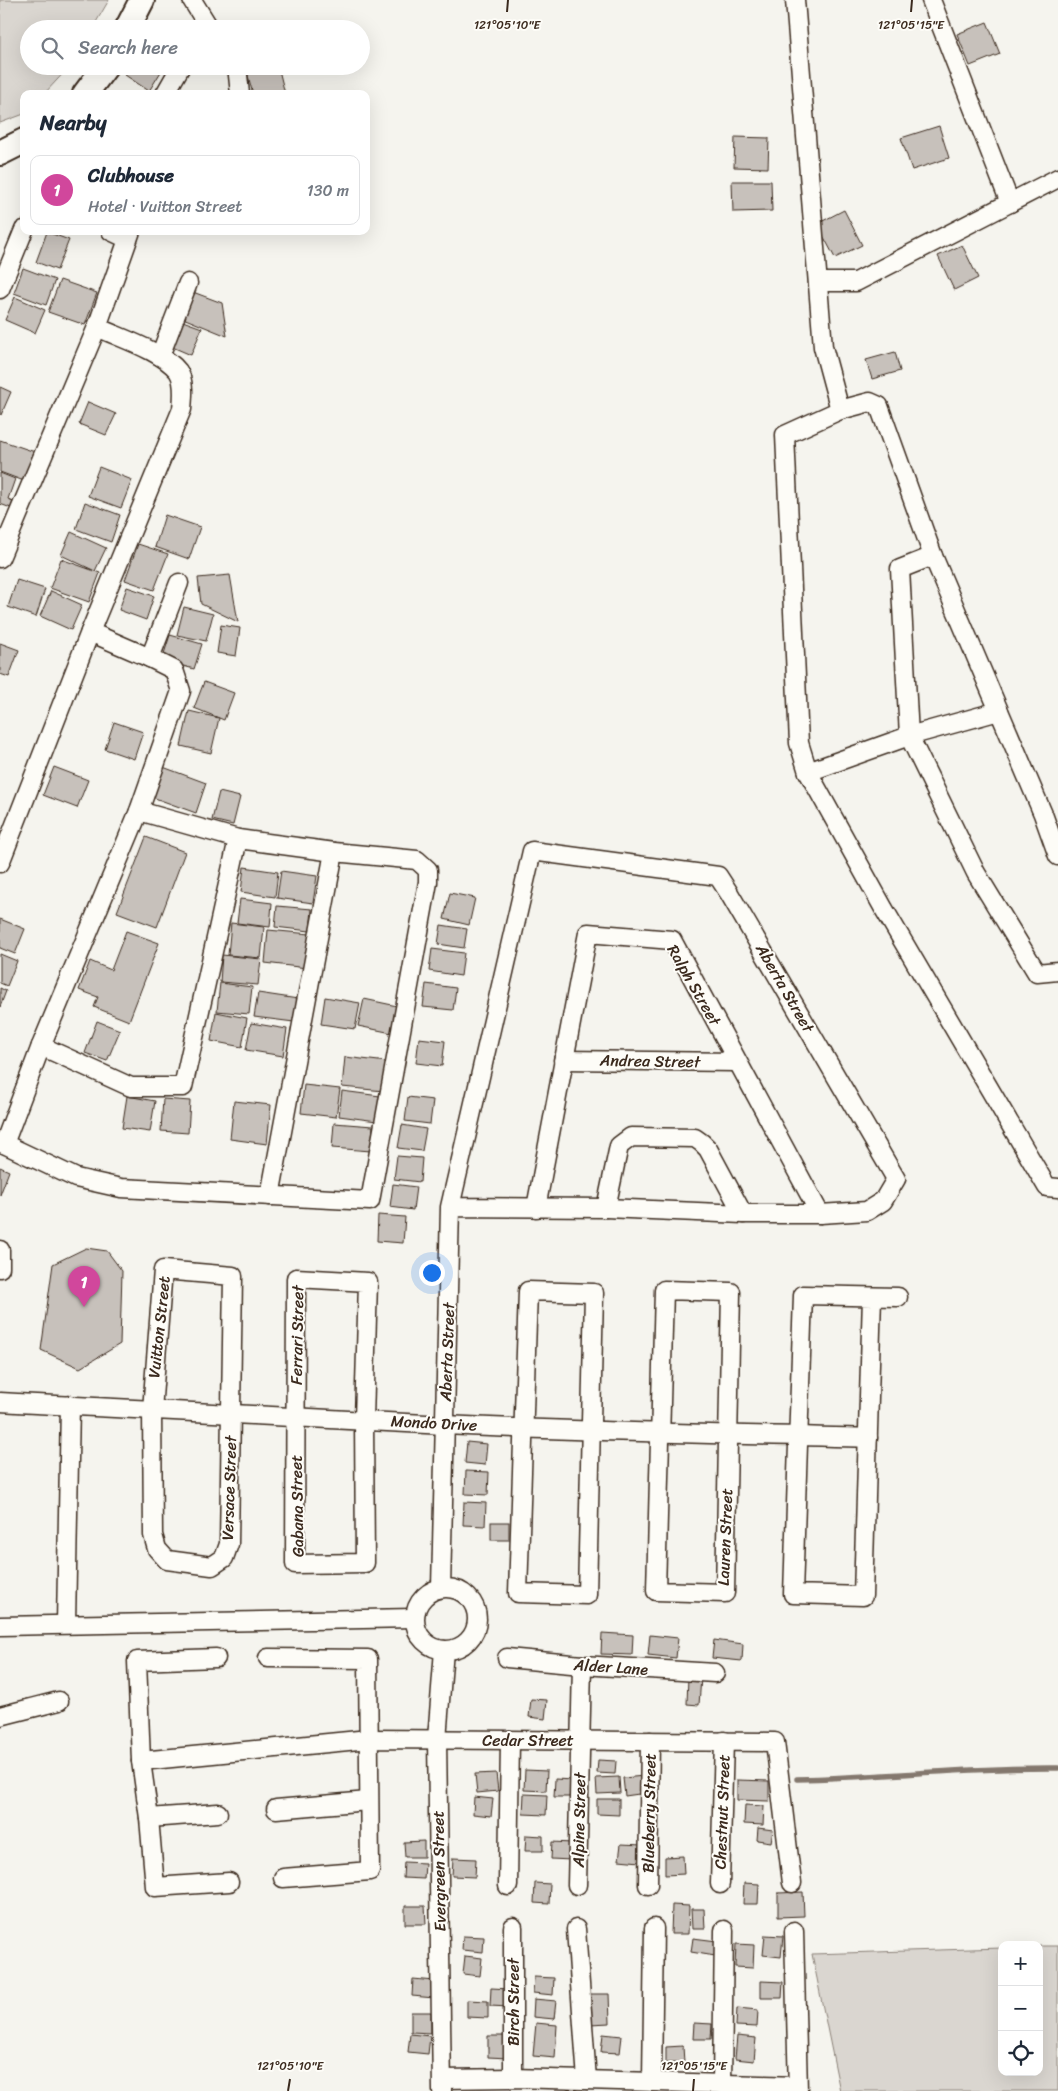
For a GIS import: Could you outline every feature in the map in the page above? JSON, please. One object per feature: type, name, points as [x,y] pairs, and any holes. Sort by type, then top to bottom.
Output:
[{"type":"main road","points":[[132,20],[142,0]]},
{"type":"main road","points":[[88,90],[99,75]]},
{"type":"main road","points":[[0,153],[20,143]]},
{"type":"street","points":[[192,0],[204,20]]},
{"type":"street","points":[[795,0],[823,347],[840,410]]},
{"type":"street","points":[[931,0],[1010,203]]},
{"type":"street","points":[[167,90],[176,75]]},
{"type":"street","points":[[238,75],[240,90]]},
{"type":"street","points":[[818,282],[856,282],[1058,178]]},
{"type":"street","points":[[0,289],[22,235]]},
{"type":"street","points":[[0,558],[97,327],[129,235]]},
{"type":"street","points":[[160,356],[188,283]]},
{"type":"street","points":[[0,863],[90,632],[182,409],[183,391],[179,372],[160,356],[97,327]]},
{"type":"street","points":[[1058,856],[1043,814],[933,556],[879,406],[870,402],[840,410],[785,435],[799,743],[808,772],[884,909],[1010,1125],[1047,1186],[1058,1188]]},
{"type":"street","points":[[933,556],[900,569],[909,736],[976,873],[1037,973],[1058,971]]},
{"type":"street","points":[[150,658],[179,583]]},
{"type":"street","points":[[90,632],[174,670],[180,691],[138,811],[2,1143],[76,1178],[121,1188],[370,1201],[428,882],[428,870],[417,860],[238,840],[138,811]]},
{"type":"street","points":[[808,772],[909,736],[999,711]]},
{"type":"street","points":[[41,1046],[131,1087],[183,1087],[238,840]]},
{"type":"street","name":"Aberta Street","points":[[441,1588],[450,1207],[532,851],[718,876],[730,893],[896,1179],[883,1202],[867,1211],[820,1214],[744,1214],[606,1208],[450,1207]]},
{"type":"street","points":[[270,1196],[334,852]]},
{"type":"street","name":"Ralph Street","points":[[536,1208],[588,933],[672,940],[820,1214]]},
{"type":"street","name":"Andrea Street","points":[[564,1060],[737,1062]]},
{"type":"street","points":[[606,1208],[619,1146],[624,1140],[631,1137],[695,1138],[708,1149],[744,1214]]},
{"type":"street","points":[[0,1250],[0,1268]]},
{"type":"street","name":"Vuitton Street","points":[[152,1410],[162,1270],[233,1276],[232,1414]]},
{"type":"street","name":"Ferrari Street","points":[[296,1417],[296,1278],[368,1282],[364,1419]]},
{"type":"street","points":[[660,1432],[664,1290],[731,1292],[728,1434]]},
{"type":"street","points":[[528,1291],[594,1293],[591,1430],[587,1594],[518,1593],[528,1291]]},
{"type":"street","points":[[872,1297],[863,1596],[794,1594],[803,1295],[898,1297]]},
{"type":"street","name":"Mondo Drive","points":[[0,1402],[364,1419],[444,1425],[868,1438]]},
{"type":"street","points":[[66,1624],[70,1405]]},
{"type":"street","name":"Versace Street","points":[[152,1410],[153,1535],[157,1549],[167,1560],[212,1566],[224,1558],[228,1544],[232,1414]]},
{"type":"street","name":"Gabana Street","points":[[296,1417],[295,1564],[365,1562],[364,1419]]},
{"type":"street","name":"Lauren Street","points":[[660,1432],[656,1591],[725,1593],[728,1434]]},
{"type":"street","points":[[441,1588],[457,1590],[470,1598],[475,1607],[476,1628],[468,1641],[455,1649],[444,1650],[426,1644],[419,1636],[414,1618],[420,1602],[426,1595],[441,1588]]},
{"type":"street","points":[[0,1626],[414,1618]]},
{"type":"street","name":"Evergreen Street","points":[[443,2085],[437,1739],[444,1650]]},
{"type":"street","points":[[216,1658],[137,1661],[141,1761],[149,1818],[155,1887],[228,1882]]},
{"type":"street","points":[[268,1658],[368,1659],[370,1872],[283,1878]]},
{"type":"street","name":"Alder Lane","points":[[507,1658],[582,1665],[715,1673]]},
{"type":"street","name":"Alpine Street","points":[[577,1886],[582,1665]]},
{"type":"street","points":[[0,1716],[59,1701]]},
{"type":"street","name":"Cedar Street","points":[[141,1761],[369,1739],[775,1742],[792,1883]]},
{"type":"street","points":[[508,1886],[510,1740]]},
{"type":"street","name":"Blueberry Street","points":[[648,1885],[650,1741]]},
{"type":"street","name":"Chestnut Street","points":[[720,1884],[724,1741]]},
{"type":"street","points":[[276,1809],[368,1801]]},
{"type":"street","points":[[149,1818],[218,1813]]},
{"type":"street","name":"Birch Street","points":[[513,1927],[513,2078]]},
{"type":"street","points":[[652,2082],[654,1928]]},
{"type":"street","points":[[576,1929],[587,2080]]},
{"type":"street","points":[[722,2084],[724,1930]]},
{"type":"street","points":[[443,2085],[513,2078],[797,2088],[794,1931]]},
{"type":"shaded area","points":[[0,0],[109,0],[97,20],[20,20],[20,75],[62,75],[48,90],[20,90],[20,116],[0,123]]},
{"type":"shaded area","points":[[1043,1946],[1058,1946],[1058,2091],[840,2091],[812,1954],[998,1948],[998,2076],[1043,2076]]},
{"type":"building","points":[[987,22],[1000,54],[970,66],[957,34]]},
{"type":"building","points":[[125,75],[159,75],[150,90]]},
{"type":"building","points":[[248,75],[280,75],[284,90],[252,90]]},
{"type":"building","points":[[939,126],[949,158],[912,170],[901,138]]},
{"type":"building","points":[[735,137],[769,138],[768,168],[734,167]]},
{"type":"building","points":[[732,181],[771,181],[772,211],[733,212]]},
{"type":"building","points":[[844,210],[862,245],[835,258],[817,224]]},
{"type":"building","points":[[46,235],[55,235],[69,240],[57,270],[36,262]]},
{"type":"building","points":[[962,245],[978,278],[954,290],[938,256]]},
{"type":"building","points":[[23,268],[55,280],[46,305],[14,293]]},
{"type":"building","points":[[60,280],[97,293],[85,325],[48,312]]},
{"type":"building","points":[[193,292],[222,303],[227,336],[183,318]]},
{"type":"building","points":[[15,297],[45,310],[35,333],[5,320]]},
{"type":"building","points":[[180,320],[202,328],[191,355],[170,346]]},
{"type":"building","points":[[895,352],[900,371],[872,379],[866,360]]},
{"type":"building","points":[[0,387],[11,392],[1,415],[0,414]]},
{"type":"building","points":[[88,402],[116,414],[106,435],[79,424]]},
{"type":"building","points":[[0,440],[35,452],[24,481],[0,472]]},
{"type":"building","points":[[99,467],[132,480],[121,508],[88,496]]},
{"type":"building","points":[[0,473],[15,479],[8,499],[13,501],[11,508],[0,504]]},
{"type":"building","points":[[85,502],[120,515],[111,542],[76,529]]},
{"type":"building","points":[[165,515],[200,527],[189,559],[155,547]]},
{"type":"building","points":[[71,532],[106,548],[95,571],[61,555]]},
{"type":"building","points":[[138,544],[168,554],[154,590],[125,580]]},
{"type":"building","points":[[61,559],[100,573],[89,602],[50,588]]},
{"type":"building","points":[[230,575],[238,622],[201,604],[198,578]]},
{"type":"building","points":[[17,580],[45,589],[36,617],[8,607]]},
{"type":"building","points":[[127,587],[154,596],[146,620],[119,610]]},
{"type":"building","points":[[51,591],[82,605],[71,630],[40,616]]},
{"type":"building","points":[[184,607],[213,614],[206,641],[177,635]]},
{"type":"building","points":[[221,625],[240,628],[236,656],[217,653]]},
{"type":"building","points":[[170,635],[202,644],[194,669],[162,660]]},
{"type":"building","points":[[0,643],[19,650],[9,677],[0,674]]},
{"type":"building","points":[[204,682],[234,693],[224,720],[194,708]]},
{"type":"building","points":[[189,711],[219,718],[211,753],[181,746]]},
{"type":"building","points":[[114,722],[143,732],[134,759],[105,749]]},
{"type":"building","points":[[54,767],[88,780],[77,808],[43,795]]},
{"type":"building","points":[[163,767],[206,783],[196,813],[152,797]]},
{"type":"building","points":[[219,792],[240,797],[233,825],[212,820]]},
{"type":"building","points":[[146,837],[185,852],[157,927],[117,912]]},
{"type":"building","points":[[244,867],[278,872],[275,897],[241,892]]},
{"type":"building","points":[[281,871],[317,876],[313,903],[277,898]]},
{"type":"building","points":[[450,893],[475,898],[469,925],[444,919]]},
{"type":"building","points":[[240,899],[272,903],[270,927],[237,923]]},
{"type":"building","points":[[277,906],[312,909],[310,931],[275,927]]},
{"type":"building","points":[[0,919],[25,929],[15,954],[0,948]]},
{"type":"building","points":[[231,923],[264,927],[261,958],[228,955]]},
{"type":"building","points":[[441,925],[467,929],[464,948],[438,944]]},
{"type":"building","points":[[268,930],[310,934],[307,968],[265,963]]},
{"type":"building","points":[[126,931],[159,943],[129,1021],[94,1007],[98,997],[79,990],[90,961],[111,970]]},
{"type":"building","points":[[432,949],[464,953],[461,976],[429,971]]},
{"type":"building","points":[[0,954],[17,961],[7,986],[0,983]]},
{"type":"building","points":[[222,955],[261,959],[258,985],[220,982]]},
{"type":"building","points":[[220,983],[252,987],[249,1014],[217,1011]]},
{"type":"building","points":[[426,984],[456,988],[453,1010],[423,1007]]},
{"type":"building","points":[[0,988],[6,991],[0,1007]]},
{"type":"building","points":[[258,993],[298,999],[294,1022],[254,1017]]},
{"type":"building","points":[[325,997],[360,1003],[355,1029],[321,1024]]},
{"type":"building","points":[[364,999],[397,1006],[392,1033],[358,1026]]},
{"type":"building","points":[[216,1012],[247,1018],[242,1047],[211,1041]]},
{"type":"building","points":[[97,1021],[120,1030],[107,1061],[85,1053]]},
{"type":"building","points":[[251,1023],[287,1029],[283,1056],[246,1050]]},
{"type":"building","points":[[419,1038],[445,1041],[442,1066],[416,1063]]},
{"type":"building","points":[[345,1057],[387,1062],[384,1091],[342,1087]]},
{"type":"building","points":[[304,1085],[340,1089],[336,1117],[301,1113]]},
{"type":"building","points":[[342,1091],[380,1096],[377,1121],[339,1116]]},
{"type":"building","points":[[127,1096],[155,1101],[150,1132],[122,1128]]},
{"type":"building","points":[[408,1097],[433,1100],[430,1124],[405,1121]]},
{"type":"building","points":[[163,1099],[190,1101],[188,1133],[161,1131]]},
{"type":"building","points":[[234,1101],[271,1105],[267,1144],[230,1139]]},
{"type":"building","points":[[334,1123],[373,1126],[371,1151],[332,1148]]},
{"type":"building","points":[[402,1125],[426,1129],[422,1151],[398,1148]]},
{"type":"building","points":[[397,1156],[422,1158],[420,1182],[394,1179]]},
{"type":"building","points":[[0,1167],[9,1171],[0,1195]]},
{"type":"building","points":[[393,1184],[416,1187],[413,1210],[390,1207]]},
{"type":"building","points":[[378,1215],[405,1217],[403,1243],[377,1241]]},
{"type":"building","points":[[86,1248],[107,1251],[122,1271],[120,1344],[80,1368],[41,1350],[53,1264]]},
{"type":"building","points":[[467,1442],[487,1444],[485,1465],[465,1463]]},
{"type":"building","points":[[466,1471],[489,1472],[488,1495],[465,1494]]},
{"type":"building","points":[[464,1502],[486,1503],[485,1526],[463,1525]]},
{"type":"building","points":[[491,1522],[509,1522],[509,1540],[491,1540]]},
{"type":"building","points":[[602,1633],[633,1635],[632,1655],[601,1654]]},
{"type":"building","points":[[650,1635],[678,1638],[676,1658],[648,1655]]},
{"type":"building","points":[[714,1640],[743,1644],[742,1661],[712,1658]]},
{"type":"building","points":[[688,1677],[701,1677],[699,1705],[687,1704]]},
{"type":"building","points":[[531,1699],[547,1700],[545,1719],[529,1717]]},
{"type":"building","points":[[598,1760],[616,1761],[615,1774],[597,1773]]},
{"type":"building","points":[[525,1770],[547,1771],[546,1791],[524,1790]]},
{"type":"building","points":[[496,1773],[498,1791],[477,1793],[475,1774]]},
{"type":"building","points":[[644,1776],[646,1793],[625,1796],[623,1778]]},
{"type":"building","points":[[619,1777],[620,1793],[597,1794],[596,1778]]},
{"type":"building","points":[[555,1779],[573,1780],[572,1797],[554,1797]]},
{"type":"building","points":[[737,1780],[769,1781],[769,1801],[737,1800]]},
{"type":"building","points":[[524,1794],[547,1795],[546,1815],[523,1814]]},
{"type":"building","points":[[474,1797],[493,1799],[491,1816],[473,1814]]},
{"type":"building","points":[[597,1799],[619,1799],[619,1815],[597,1814]]},
{"type":"building","points":[[745,1805],[764,1806],[763,1825],[744,1824]]},
{"type":"building","points":[[758,1828],[773,1830],[771,1842],[757,1840]]},
{"type":"building","points":[[526,1835],[543,1836],[543,1851],[525,1851]]},
{"type":"building","points":[[424,1841],[424,1857],[405,1857],[404,1842]]},
{"type":"building","points":[[552,1842],[572,1843],[571,1860],[551,1859]]},
{"type":"building","points":[[621,1844],[642,1845],[640,1862],[619,1860]]},
{"type":"building","points":[[683,1856],[684,1874],[665,1875],[665,1857]]},
{"type":"building","points":[[453,1858],[476,1859],[475,1877],[452,1876]]},
{"type":"building","points":[[404,1862],[425,1863],[424,1879],[403,1878]]},
{"type":"building","points":[[535,1883],[550,1884],[549,1904],[534,1903]]},
{"type":"building","points":[[744,1883],[759,1884],[758,1904],[743,1904]]},
{"type":"building","points":[[803,1892],[804,1916],[778,1917],[778,1893]]},
{"type":"building","points":[[672,1905],[689,1906],[688,1934],[671,1934]]},
{"type":"building","points":[[405,1906],[425,1906],[426,1924],[405,1924]]},
{"type":"building","points":[[691,1909],[704,1909],[705,1929],[692,1929]]},
{"type":"building","points":[[765,1935],[783,1936],[781,1957],[763,1955]]},
{"type":"building","points":[[463,1936],[484,1937],[483,1952],[462,1950]]},
{"type":"building","points":[[693,1938],[717,1941],[715,1956],[691,1952]]},
{"type":"building","points":[[736,1944],[754,1945],[753,1968],[735,1967]]},
{"type":"building","points":[[465,1956],[482,1958],[480,1976],[463,1974]]},
{"type":"building","points":[[534,1977],[554,1978],[553,1995],[533,1993]]},
{"type":"building","points":[[413,1979],[435,1981],[434,1998],[412,1996]]},
{"type":"building","points":[[761,1981],[783,1982],[782,1998],[761,1998]]},
{"type":"building","points":[[491,1988],[510,1989],[509,2007],[490,2006]]},
{"type":"building","points":[[589,1994],[609,1994],[610,2023],[590,2024]]},
{"type":"building","points":[[534,1999],[556,2001],[554,2019],[533,2017]]},
{"type":"building","points":[[467,2000],[488,2001],[488,2018],[467,2017]]},
{"type":"building","points":[[737,2008],[758,2010],[757,2027],[736,2026]]},
{"type":"building","points":[[411,2012],[431,2012],[431,2033],[411,2032]]},
{"type":"building","points":[[536,2023],[557,2025],[555,2058],[533,2056]]},
{"type":"building","points":[[694,2023],[712,2024],[711,2039],[693,2039]]},
{"type":"building","points":[[410,2034],[430,2036],[428,2054],[408,2052]]},
{"type":"building","points":[[603,2034],[622,2036],[620,2053],[601,2052]]},
{"type":"building","points":[[488,2036],[508,2036],[508,2058],[488,2057]]},
{"type":"building","points":[[737,2036],[756,2038],[754,2061],[735,2059]]},
{"type":"building","points":[[683,2046],[684,2063],[666,2063],[666,2047]]},
{"type":"waterway","points":[[797,1779],[993,1769],[1058,1768]]},
{"type":"place","name":"Clubhouse","points":[[84,1307]]}]
